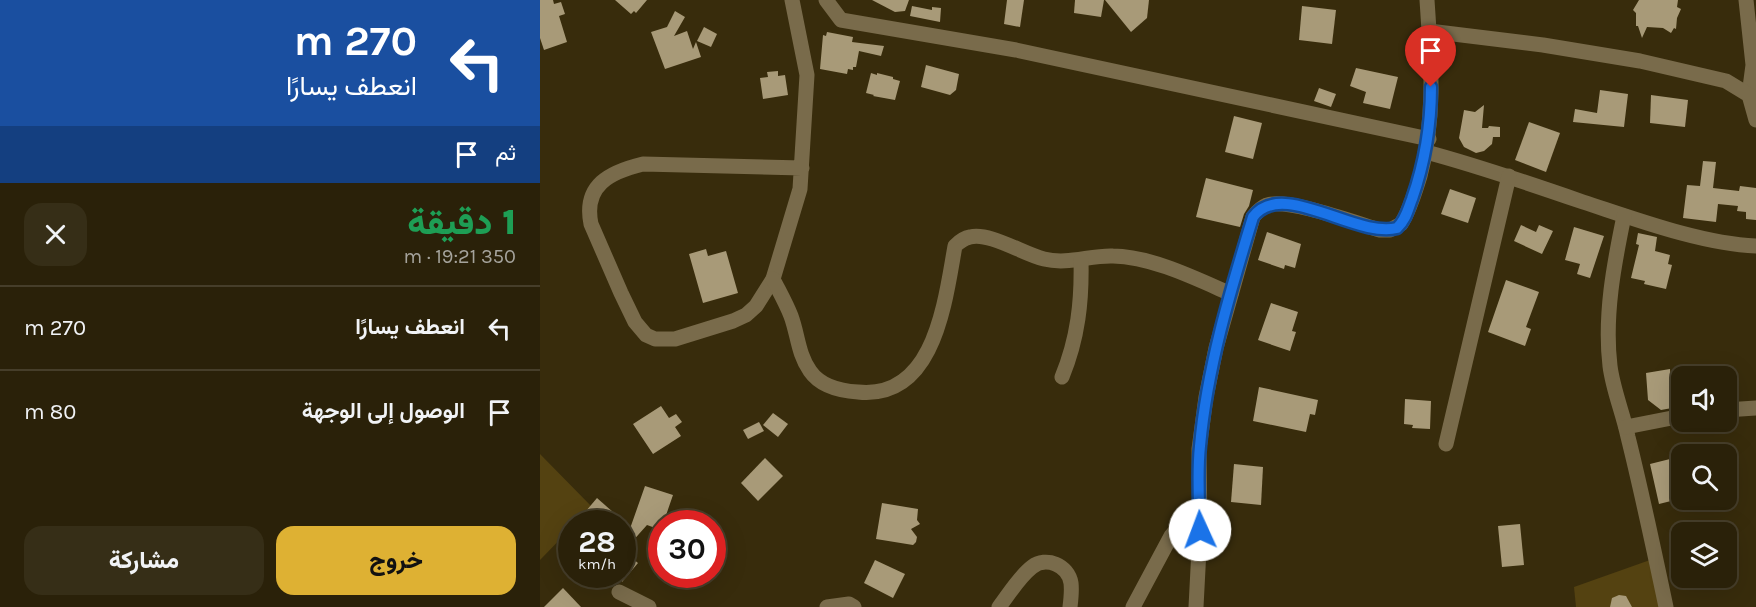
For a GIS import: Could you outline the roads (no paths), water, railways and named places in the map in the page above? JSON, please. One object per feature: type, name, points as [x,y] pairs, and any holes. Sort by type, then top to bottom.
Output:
[{"type":"street","points":[[792,0],[807,75],[802,168],[800,189],[773,279],[756,306],[746,315],[733,321],[675,339],[655,339],[645,336],[635,322],[591,224],[589,213],[591,199],[604,179],[618,171],[643,164],[802,168]]},
{"type":"street","points":[[826,0],[841,20],[1016,50],[1427,145],[1509,177],[1624,216],[1723,242],[1756,246]]},
{"type":"street","points":[[1196,607],[1200,449],[1206,397],[1216,348],[1253,217],[1259,209],[1275,203],[1307,209],[1380,230],[1397,228],[1406,217],[1427,145],[1432,76],[1427,0]]},
{"type":"street","points":[[1746,0],[1753,65],[1749,95],[1756,120]]},
{"type":"street","points":[[1429,31],[1543,45],[1640,61],[1726,81],[1749,95]]},
{"type":"street","points":[[1446,444],[1509,177]]},
{"type":"street","points":[[1624,216],[1612,284],[1609,349],[1614,389],[1626,427],[1666,607]]},
{"type":"street","points":[[773,279],[791,316],[802,359],[811,373],[824,384],[844,391],[866,393],[884,392],[901,384],[927,354],[943,312],[955,246],[972,236],[986,237],[1045,260],[1081,260],[1115,256],[1139,260],[1181,273],[1231,294]]},
{"type":"street","points":[[1062,377],[1070,358],[1080,316],[1081,260]]},
{"type":"street","points":[[1737,409],[1756,408]]},
{"type":"street","points":[[1626,427],[1671,418]]},
{"type":"street","points":[[1133,607],[1171,536],[1185,519],[1199,512]]},
{"type":"street","points":[[999,607],[1028,570],[1038,563],[1047,562],[1063,568],[1068,576],[1071,583],[1070,607]]},
{"type":"street","points":[[619,592],[649,607]]},
{"type":"street","points":[[827,607],[849,604],[854,607]]}]
